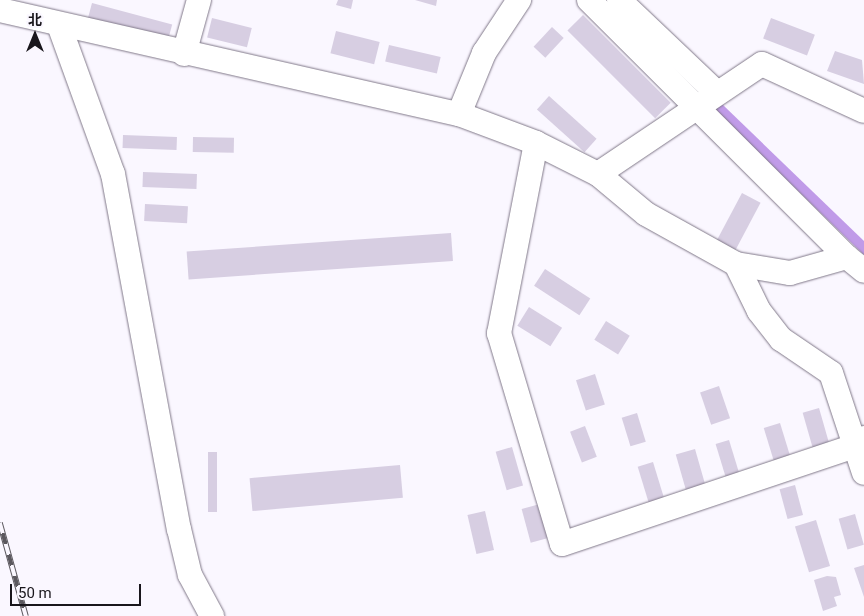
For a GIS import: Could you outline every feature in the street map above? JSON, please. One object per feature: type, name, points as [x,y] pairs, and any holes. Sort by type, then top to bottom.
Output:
[{"type":"street","points":[[184,54],[199,0]]},
{"type":"street","points":[[494,39],[497,0]]},
{"type":"street","points":[[458,114],[494,39],[519,0]]},
{"type":"street","points":[[590,0],[710,99]]},
{"type":"street","points":[[619,0],[710,99],[856,264]]},
{"type":"street","points":[[10,8],[59,25],[458,114],[536,143],[598,174],[646,214],[736,264],[790,273],[856,264]]},
{"type":"street","points":[[59,25],[113,174],[179,529],[190,575],[212,616]]},
{"type":"street","points":[[598,174],[762,64],[864,111]]},
{"type":"street","points":[[536,143],[499,333],[562,544],[860,442]]},
{"type":"street","points":[[736,264],[759,311],[782,339],[831,373],[860,442],[864,473]]},
{"type":"shaded area","points":[[601,0],[614,0],[864,241],[864,255]]},
{"type":"building","points":[[338,0],[353,0],[351,9],[336,5]]},
{"type":"building","points":[[415,0],[437,0],[436,6]]},
{"type":"building","points":[[92,3],[172,24],[168,42],[87,20]]},
{"type":"building","points":[[583,15],[671,103],[655,118],[567,31]]},
{"type":"building","points":[[212,18],[252,28],[247,47],[207,37]]},
{"type":"building","points":[[771,18],[815,35],[807,55],[763,39]]},
{"type":"building","points":[[552,27],[564,38],[545,58],[534,47]]},
{"type":"building","points":[[336,31],[380,42],[374,64],[330,53]]},
{"type":"building","points":[[389,45],[441,57],[437,73],[385,62]]},
{"type":"building","points":[[835,51],[862,60],[864,84],[827,71]]},
{"type":"building","points":[[549,96],[597,139],[585,152],[537,109]]},
{"type":"building","points":[[123,135],[177,137],[177,150],[123,148]]},
{"type":"building","points":[[193,137],[234,138],[234,153],[193,152]]},
{"type":"building","points":[[143,172],[197,174],[196,189],[142,187]]},
{"type":"building","points":[[742,193],[761,203],[735,251],[716,242]]},
{"type":"building","points":[[145,204],[188,206],[187,223],[144,221]]},
{"type":"building","points":[[451,233],[453,261],[189,279],[187,251]]},
{"type":"building","points":[[545,269],[590,298],[579,315],[534,286]]},
{"type":"building","points":[[529,307],[562,328],[550,346],[517,326]]},
{"type":"building","points":[[606,321],[630,336],[618,354],[594,340]]},
{"type":"building","points":[[595,374],[605,404],[586,411],[576,380]]},
{"type":"building","points":[[719,386],[730,418],[711,425],[700,393]]},
{"type":"building","points":[[819,408],[830,446],[814,451],[803,413]]},
{"type":"building","points":[[637,413],[646,442],[630,446],[622,418]]},
{"type":"building","points":[[780,423],[791,459],[775,464],[764,428]]},
{"type":"building","points":[[585,426],[597,457],[582,463],[570,432]]},
{"type":"building","points":[[729,440],[740,476],[727,480],[716,444]]},
{"type":"building","points":[[512,447],[523,485],[507,490],[496,452]]},
{"type":"building","points":[[695,449],[706,487],[687,493],[676,455]]},
{"type":"building","points":[[208,452],[217,452],[217,512],[208,512]]},
{"type":"building","points":[[653,462],[664,499],[649,504],[638,467]]},
{"type":"building","points":[[400,465],[403,498],[252,511],[250,478]]},
{"type":"building","points":[[795,485],[803,515],[788,519],[780,489]]},
{"type":"building","points":[[540,504],[549,538],[531,543],[522,509]]},
{"type":"building","points":[[485,511],[494,550],[476,554],[467,515]]},
{"type":"building","points":[[855,514],[864,545],[847,549],[839,519]]},
{"type":"building","points":[[816,520],[830,566],[809,572],[795,526]]},
{"type":"building","points":[[864,565],[864,597],[854,568]]},
{"type":"building","points":[[827,576],[836,577],[841,595],[834,597],[837,606],[823,611],[814,580]]},
{"type":"railway","points":[[0,523],[26,616]]}]
